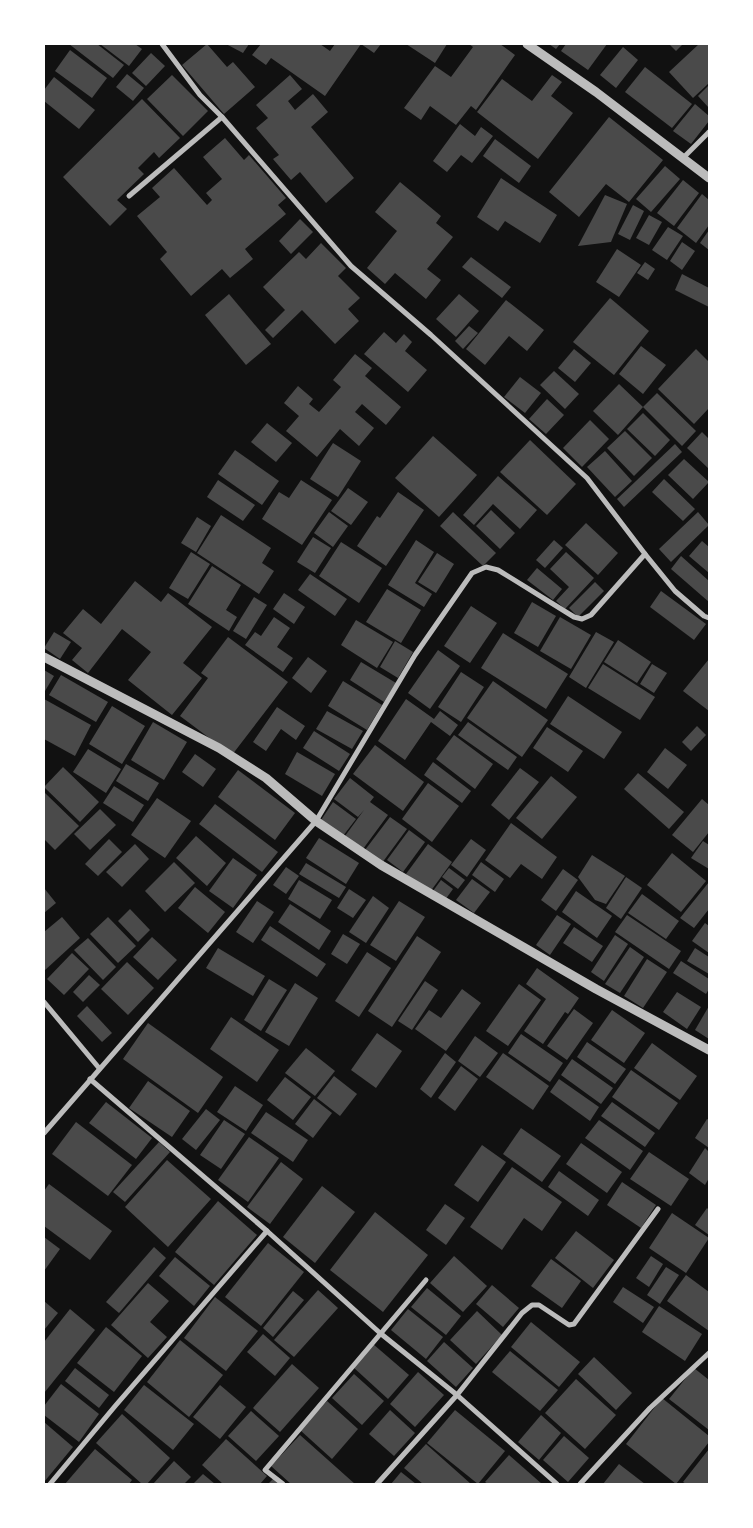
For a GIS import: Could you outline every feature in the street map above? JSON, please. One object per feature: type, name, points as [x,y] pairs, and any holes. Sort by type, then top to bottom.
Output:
[{"type":"street","points":[[162,44],[200,95],[222,117],[351,266],[431,335],[587,478],[675,591],[704,616],[709,618]]},
{"type":"street","points":[[527,44],[596,92],[709,178]]},
{"type":"street","points":[[130,196],[222,117]]},
{"type":"street","points":[[682,159],[709,132]]},
{"type":"street","points":[[44,1133],[316,821],[415,655],[472,573],[486,567],[498,570],[574,617],[582,619],[590,615],[645,554]]},
{"type":"street","points":[[44,657],[219,748],[266,778],[316,821],[381,865],[596,989],[709,1050]]},
{"type":"street","points":[[44,1002],[99,1068]]},
{"type":"street","points":[[90,1079],[267,1232],[380,1333],[457,1395],[557,1484]]},
{"type":"street","points":[[377,1484],[457,1395],[532,1304],[539,1305],[569,1325],[574,1324],[658,1209]]},
{"type":"street","points":[[50,1484],[116,1405],[267,1232]]},
{"type":"street","points":[[283,1484],[266,1470],[426,1280]]},
{"type":"street","points":[[580,1484],[650,1408],[709,1353]]},
{"type":"building","points":[[69,44],[97,44],[124,65],[113,78]]},
{"type":"building","points":[[100,44],[135,44],[142,49],[129,66]]},
{"type":"building","points":[[207,44],[227,67],[233,62],[255,87],[224,114],[182,65]]},
{"type":"building","points":[[226,44],[249,44],[243,53]]},
{"type":"building","points":[[261,44],[320,44],[330,51],[335,44],[361,44],[325,96],[271,58],[266,65],[252,55]]},
{"type":"building","points":[[361,44],[381,44],[374,53]]},
{"type":"building","points":[[406,44],[447,44],[435,63]]},
{"type":"building","points":[[469,44],[500,44],[515,55],[476,110],[471,106],[456,125],[430,106],[421,120],[404,108],[435,66],[451,77],[473,47]]},
{"type":"building","points":[[549,44],[560,44],[556,49]]},
{"type":"building","points":[[566,44],[607,44],[588,70],[561,51]]},
{"type":"building","points":[[669,44],[683,44],[676,51]]},
{"type":"building","points":[[699,44],[709,44],[709,83],[693,98],[669,72]]},
{"type":"building","points":[[623,47],[638,60],[616,88],[600,75]]},
{"type":"building","points":[[70,50],[107,78],[92,98],[55,71]]},
{"type":"building","points":[[151,53],[165,66],[146,86],[132,73]]},
{"type":"building","points":[[645,67],[692,104],[672,128],[625,92]]},
{"type":"building","points":[[127,74],[144,88],[133,101],[116,87]]},
{"type":"building","points":[[172,75],[208,111],[183,136],[147,99]]},
{"type":"building","points":[[290,75],[302,89],[288,101],[295,110],[313,94],[328,112],[311,127],[354,178],[326,203],[300,172],[291,180],[273,159],[279,155],[256,128],[268,118],[256,105]]},
{"type":"building","points":[[552,75],[562,82],[551,96],[573,113],[538,159],[477,112],[502,79],[532,101]]},
{"type":"building","points":[[54,77],[95,110],[79,129],[44,101],[44,90]]},
{"type":"building","points":[[709,85],[709,108],[698,96]]},
{"type":"building","points":[[142,99],[180,138],[159,158],[154,152],[138,168],[144,174],[117,200],[127,209],[110,226],[63,177]]},
{"type":"building","points":[[695,104],[709,116],[709,121],[691,144],[673,131]]},
{"type":"building","points":[[609,117],[663,160],[629,202],[606,184],[579,217],[549,192]]},
{"type":"building","points":[[460,124],[475,136],[481,127],[493,136],[472,163],[461,155],[447,172],[433,161]]},
{"type":"building","points":[[225,138],[244,160],[249,155],[286,198],[278,205],[286,214],[245,249],[253,259],[230,278],[222,269],[191,296],[160,259],[167,252],[137,216],[160,197],[152,188],[174,168],[207,205],[212,200],[206,193],[222,179],[203,157]]},
{"type":"building","points":[[495,139],[531,166],[519,183],[483,156]]},
{"type":"building","points":[[665,166],[680,179],[651,212],[636,199]]},
{"type":"building","points":[[501,178],[557,215],[540,243],[505,221],[498,231],[477,217]]},
{"type":"building","points":[[683,180],[699,193],[674,226],[657,213]]},
{"type":"building","points":[[400,182],[441,216],[436,223],[453,237],[427,269],[441,280],[426,299],[395,273],[385,284],[367,268],[397,231],[375,212]]},
{"type":"building","points":[[702,194],[709,200],[709,225],[696,243],[677,228]]},
{"type":"building","points":[[605,195],[627,204],[611,242],[578,246]]},
{"type":"building","points":[[633,205],[644,211],[630,240],[618,234]]},
{"type":"building","points":[[649,215],[662,222],[649,245],[636,238]]},
{"type":"building","points":[[300,219],[313,232],[291,254],[279,241]]},
{"type":"building","points":[[668,227],[683,236],[667,260],[652,250]]},
{"type":"building","points":[[709,230],[709,250],[700,243]]},
{"type":"building","points":[[682,242],[695,251],[682,270],[670,261]]},
{"type":"building","points":[[321,243],[346,268],[338,276],[360,298],[348,309],[359,321],[335,344],[302,310],[273,338],[265,330],[285,310],[263,287],[299,252],[306,259]]},
{"type":"building","points":[[617,249],[641,265],[619,297],[596,282]]},
{"type":"building","points":[[471,257],[511,287],[502,298],[462,267]]},
{"type":"building","points":[[645,262],[655,269],[648,280],[637,273]]},
{"type":"building","points":[[682,274],[709,288],[709,307],[675,290]]},
{"type":"building","points":[[229,294],[271,344],[246,365],[205,315]]},
{"type":"building","points":[[459,294],[479,311],[456,337],[436,319]]},
{"type":"building","points":[[610,298],[649,331],[614,375],[573,342]]},
{"type":"building","points":[[506,300],[544,330],[527,351],[509,336],[485,365],[466,349]]},
{"type":"building","points":[[469,326],[478,333],[463,349],[455,341]]},
{"type":"building","points":[[384,332],[396,343],[404,334],[412,342],[405,351],[427,370],[408,392],[364,354]]},
{"type":"building","points":[[641,346],[666,365],[643,394],[619,374]]},
{"type":"building","points":[[574,349],[591,363],[575,382],[558,368]]},
{"type":"building","points":[[696,349],[709,362],[709,408],[694,424],[658,389]]},
{"type":"building","points":[[355,354],[372,368],[365,376],[401,407],[386,425],[362,404],[355,412],[374,428],[359,446],[340,429],[317,457],[286,431],[299,416],[284,403],[298,386],[313,399],[309,404],[319,412],[341,387],[333,380]]},
{"type":"building","points":[[554,371],[579,394],[565,409],[540,385]]},
{"type":"building","points":[[520,377],[541,393],[525,413],[504,397]]},
{"type":"building","points":[[619,384],[643,407],[618,435],[593,411]]},
{"type":"building","points":[[657,393],[696,431],[682,446],[643,407]]},
{"type":"building","points":[[547,399],[564,415],[546,434],[529,419]]},
{"type":"building","points":[[643,413],[670,440],[655,456],[627,429]]},
{"type":"building","points":[[590,420],[609,439],[582,467],[563,448]]},
{"type":"building","points":[[267,423],[292,443],[276,462],[251,442]]},
{"type":"building","points":[[625,431],[652,458],[634,476],[607,448]]},
{"type":"building","points":[[702,432],[709,439],[709,469],[687,448]]},
{"type":"building","points":[[433,436],[477,475],[439,517],[395,478]]},
{"type":"building","points":[[530,440],[576,484],[547,515],[500,472]]},
{"type":"building","points":[[333,443],[361,461],[338,497],[310,479]]},
{"type":"building","points":[[675,444],[682,452],[624,507],[617,499]]},
{"type":"building","points":[[235,450],[279,481],[262,505],[218,474]]},
{"type":"building","points":[[605,451],[632,481],[615,497],[587,467]]},
{"type":"building","points":[[684,459],[709,482],[693,499],[668,475]]},
{"type":"building","points":[[498,476],[537,510],[520,529],[493,504],[474,525],[463,515]]},
{"type":"building","points":[[664,479],[695,509],[683,521],[652,492]]},
{"type":"building","points":[[218,480],[255,505],[243,521],[207,497]]},
{"type":"building","points":[[301,480],[332,500],[302,545],[262,519],[279,492],[289,498]]},
{"type":"building","points":[[348,488],[368,502],[351,525],[331,511]]},
{"type":"building","points":[[398,492],[424,510],[386,566],[357,546],[377,516],[380,518]]},
{"type":"building","points":[[491,510],[515,533],[500,549],[476,526]]},
{"type":"building","points":[[329,512],[348,526],[333,547],[314,533]]},
{"type":"building","points":[[453,512],[496,553],[483,566],[440,526]]},
{"type":"building","points":[[698,512],[709,525],[671,562],[659,549]]},
{"type":"building","points":[[221,515],[271,548],[262,563],[274,571],[259,594],[197,553]]},
{"type":"building","points":[[197,517],[211,526],[196,552],[181,543]]},
{"type":"building","points":[[586,523],[618,553],[598,575],[565,545]]},
{"type":"building","points":[[313,537],[331,548],[315,573],[297,562]]},
{"type":"building","points":[[416,540],[434,552],[415,583],[432,594],[424,607],[388,585]]},
{"type":"building","points":[[554,540],[563,548],[545,568],[536,560]]},
{"type":"building","points":[[702,541],[709,547],[709,573],[689,556]]},
{"type":"building","points":[[341,542],[382,568],[359,603],[319,576]]},
{"type":"building","points":[[191,552],[210,564],[188,599],[169,588]]},
{"type":"building","points":[[566,552],[594,578],[565,609],[556,601],[569,587],[550,569]]},
{"type":"building","points":[[437,553],[454,564],[436,593],[418,582]]},
{"type":"building","points":[[681,556],[709,581],[709,602],[671,569]]},
{"type":"building","points":[[212,566],[241,585],[226,610],[237,617],[229,631],[188,604]]},
{"type":"building","points":[[537,568],[562,589],[553,600],[527,580]]},
{"type":"building","points":[[310,574],[347,599],[335,616],[298,590]]},
{"type":"building","points":[[135,581],[161,602],[168,593],[212,627],[183,663],[202,678],[172,715],[128,680],[151,652],[122,629],[88,673],[72,660],[82,648],[63,633],[83,609],[101,624]]},
{"type":"building","points":[[595,582],[604,591],[578,617],[569,608]]},
{"type":"building","points":[[387,589],[421,610],[401,643],[366,622]]},
{"type":"building","points":[[661,591],[706,624],[694,640],[650,607]]},
{"type":"building","points":[[284,593],[305,607],[294,624],[273,609]]},
{"type":"building","points":[[254,597],[267,605],[246,639],[233,631]]},
{"type":"building","points":[[532,602],[556,616],[538,647],[514,633]]},
{"type":"building","points":[[471,606],[497,623],[470,663],[444,646]]},
{"type":"building","points":[[274,617],[290,628],[277,647],[293,658],[283,672],[245,645],[255,632],[261,636]]},
{"type":"building","points":[[560,617],[591,635],[571,669],[540,651]]},
{"type":"building","points":[[356,620],[393,642],[377,668],[341,645]]},
{"type":"building","points":[[54,632],[71,642],[60,659],[44,648]]},
{"type":"building","points":[[596,632],[614,642],[586,688],[569,677]]},
{"type":"building","points":[[503,633],[568,674],[546,709],[481,668]]},
{"type":"building","points":[[228,637],[288,682],[232,755],[180,716],[208,678],[201,673]]},
{"type":"building","points":[[618,640],[651,662],[637,683],[604,662]]},
{"type":"building","points":[[395,641],[413,652],[398,678],[380,667]]},
{"type":"building","points":[[438,650],[460,666],[430,709],[408,693]]},
{"type":"building","points":[[308,657],[327,671],[311,693],[292,678]]},
{"type":"building","points":[[709,659],[709,711],[683,691]]},
{"type":"building","points":[[361,662],[396,683],[384,702],[350,680]]},
{"type":"building","points":[[603,664],[655,697],[640,720],[588,688]]},
{"type":"building","points":[[652,664],[667,673],[654,693],[640,684]]},
{"type":"building","points":[[44,670],[54,676],[45,691],[44,690]]},
{"type":"building","points":[[461,672],[484,687],[461,722],[438,707]]},
{"type":"building","points":[[61,675],[108,702],[96,722],[49,695]]},
{"type":"building","points":[[343,681],[382,705],[367,730],[328,706]]},
{"type":"building","points":[[493,681],[548,720],[522,757],[467,718]]},
{"type":"building","points":[[568,696],[622,732],[604,759],[550,724]]},
{"type":"building","points":[[44,699],[91,725],[75,756],[44,739]]},
{"type":"building","points":[[406,699],[434,719],[440,711],[458,725],[450,736],[431,722],[405,760],[378,741]]},
{"type":"building","points":[[112,706],[145,726],[122,764],[89,744]]},
{"type":"building","points":[[277,707],[305,726],[296,740],[281,729],[266,751],[253,742]]},
{"type":"building","points":[[327,711],[363,731],[352,749],[316,729]]},
{"type":"building","points":[[153,722],[187,742],[164,780],[131,760]]},
{"type":"building","points":[[468,722],[517,757],[508,770],[458,735]]},
{"type":"building","points":[[697,726],[706,735],[691,751],[682,742]]},
{"type":"building","points":[[547,727],[583,751],[568,772],[533,748]]},
{"type":"building","points":[[314,731],[350,754],[339,771],[303,748]]},
{"type":"building","points":[[454,735],[493,764],[475,789],[436,759]]},
{"type":"building","points":[[375,745],[424,782],[403,811],[353,774]]},
{"type":"building","points":[[665,748],[687,765],[668,789],[647,772]]},
{"type":"building","points":[[88,749],[121,769],[106,793],[73,772]]},
{"type":"building","points":[[297,752],[335,774],[322,796],[285,774]]},
{"type":"building","points":[[195,754],[216,769],[203,787],[182,772]]},
{"type":"building","points":[[433,762],[471,791],[462,803],[424,775]]},
{"type":"building","points":[[126,764],[159,783],[148,801],[116,781]]},
{"type":"building","points":[[63,767],[99,802],[80,822],[44,787]]},
{"type":"building","points":[[520,768],[539,782],[509,820],[491,805]]},
{"type":"building","points":[[238,770],[295,813],[275,840],[218,797]]},
{"type":"building","points":[[638,773],[684,812],[669,829],[624,789]]},
{"type":"building","points":[[551,776],[577,797],[542,839],[516,818]]},
{"type":"building","points":[[350,778],[374,797],[370,802],[388,815],[363,849],[345,836],[364,810],[358,817],[334,799]]},
{"type":"building","points":[[428,783],[459,806],[432,842],[402,819]]},
{"type":"building","points":[[114,786],[144,805],[133,822],[103,803]]},
{"type":"building","points":[[44,792],[79,826],[55,850],[44,839]]},
{"type":"building","points":[[157,798],[191,821],[165,858],[131,835]]},
{"type":"building","points":[[702,799],[709,805],[709,832],[693,852],[672,835]]},
{"type":"building","points":[[333,802],[356,819],[343,836],[321,820]]},
{"type":"building","points":[[215,804],[278,852],[262,872],[199,824]]},
{"type":"building","points":[[100,809],[116,825],[90,850],[74,834]]},
{"type":"building","points":[[390,817],[407,829],[382,863],[365,850]]},
{"type":"building","points":[[511,823],[557,857],[542,879],[521,864],[510,878],[485,860]]},
{"type":"building","points":[[409,830],[425,842],[403,872],[387,860]]},
{"type":"building","points":[[196,836],[226,863],[207,886],[176,858]]},
{"type":"building","points":[[319,838],[359,863],[346,884],[306,858]]},
{"type":"building","points":[[109,839],[122,852],[98,876],[85,864]]},
{"type":"building","points":[[471,839],[486,850],[467,877],[451,865]]},
{"type":"building","points":[[703,841],[709,845],[709,869],[691,858]]},
{"type":"building","points":[[135,844],[149,859],[122,887],[106,872]]},
{"type":"building","points":[[428,844],[452,862],[430,892],[406,874]]},
{"type":"building","points":[[672,853],[706,881],[681,912],[647,885]]},
{"type":"building","points":[[592,855],[625,876],[606,904],[595,900],[578,877]]},
{"type":"building","points":[[233,858],[257,875],[233,908],[209,891]]},
{"type":"building","points":[[174,862],[195,883],[165,912],[145,891]]},
{"type":"building","points":[[481,862],[504,879],[495,892],[472,875]]},
{"type":"building","points":[[306,863],[346,887],[339,898],[299,874]]},
{"type":"building","points":[[286,867],[299,876],[286,894],[273,885]]},
{"type":"building","points":[[449,868],[465,880],[458,889],[442,877]]},
{"type":"building","points":[[563,869],[578,880],[556,911],[541,900]]},
{"type":"building","points":[[626,877],[642,888],[621,919],[606,908]]},
{"type":"building","points":[[472,879],[490,892],[474,913],[456,900]]},
{"type":"building","points":[[299,880],[332,900],[320,919],[288,899]]},
{"type":"building","points":[[441,880],[453,889],[445,900],[433,891]]},
{"type":"building","points":[[709,882],[709,909],[694,928],[680,918]]},
{"type":"building","points":[[195,887],[225,912],[208,933],[178,908]]},
{"type":"building","points":[[44,888],[56,903],[44,913]]},
{"type":"building","points":[[349,889],[366,900],[353,918],[337,908]]},
{"type":"building","points":[[576,891],[612,916],[597,938],[562,912]]},
{"type":"building","points":[[642,894],[679,921],[666,939],[628,913]]},
{"type":"building","points":[[373,896],[389,908],[366,943],[349,932]]},
{"type":"building","points":[[257,901],[274,912],[253,943],[236,932]]},
{"type":"building","points":[[399,901],[425,917],[396,961],[370,945]]},
{"type":"building","points":[[290,904],[331,931],[319,950],[278,922]]},
{"type":"building","points":[[130,909],[150,930],[138,942],[118,921]]},
{"type":"building","points":[[557,915],[571,924],[550,955],[536,945]]},
{"type":"building","points":[[627,915],[681,951],[669,969],[615,932]]},
{"type":"building","points":[[62,917],[80,938],[44,971],[44,932]]},
{"type":"building","points":[[108,917],[136,946],[118,963],[90,934]]},
{"type":"building","points":[[705,923],[709,926],[709,953],[692,941]]},
{"type":"building","points":[[270,926],[326,964],[317,977],[261,940]]},
{"type":"building","points":[[574,927],[603,946],[592,962],[563,943]]},
{"type":"building","points":[[343,934],[360,944],[347,964],[331,954]]},
{"type":"building","points":[[615,935],[628,944],[604,981],[591,972]]},
{"type":"building","points":[[417,936],[441,952],[392,1027],[368,1011]]},
{"type":"building","points":[[152,937],[177,960],[158,980],[133,957]]},
{"type":"building","points":[[88,938],[116,967],[103,980],[74,950]]},
{"type":"building","points":[[630,947],[644,957],[620,993],[605,984]]},
{"type":"building","points":[[218,948],[265,976],[253,996],[206,968]]},
{"type":"building","points":[[695,948],[709,957],[709,974],[687,961]]},
{"type":"building","points":[[367,952],[391,968],[359,1017],[335,1001]]},
{"type":"building","points":[[72,953],[89,969],[64,995],[47,979]]},
{"type":"building","points":[[647,959],[667,972],[643,1008],[624,996]]},
{"type":"building","points":[[681,961],[709,979],[709,989],[706,994],[673,973]]},
{"type":"building","points":[[127,962],[154,988],[128,1015],[101,989]]},
{"type":"building","points":[[537,968],[579,998],[568,1014],[565,1012],[543,1044],[524,1031],[546,999],[526,984]]},
{"type":"building","points":[[89,975],[100,985],[83,1002],[73,992]]},
{"type":"building","points":[[269,979],[287,990],[261,1031],[244,1020]]},
{"type":"building","points":[[425,981],[438,990],[412,1030],[398,1021]]},
{"type":"building","points":[[295,983],[318,998],[289,1046],[265,1032]]},
{"type":"building","points":[[519,984],[541,1000],[508,1046],[486,1031]]},
{"type":"building","points":[[462,989],[481,1003],[446,1051],[415,1029],[429,1010],[441,1018]]},
{"type":"building","points":[[677,992],[701,1007],[687,1029],[663,1012]]},
{"type":"building","points":[[87,1006],[112,1033],[102,1042],[77,1016]]},
{"type":"building","points":[[709,1006],[709,1039],[695,1030]]},
{"type":"building","points":[[574,1009],[593,1023],[567,1060],[547,1046]]},
{"type":"building","points":[[612,1010],[645,1033],[624,1063],[591,1040]]},
{"type":"building","points":[[231,1017],[279,1050],[257,1082],[210,1049]]},
{"type":"building","points":[[148,1023],[223,1077],[198,1113],[123,1059]]},
{"type":"building","points":[[377,1033],[402,1051],[376,1088],[351,1070]]},
{"type":"building","points":[[521,1034],[563,1063],[550,1082],[508,1053]]},
{"type":"building","points":[[475,1036],[498,1053],[480,1077],[458,1061]]},
{"type":"building","points":[[587,1042],[626,1069],[615,1084],[577,1057]]},
{"type":"building","points":[[652,1043],[697,1076],[680,1100],[634,1068]]},
{"type":"building","points":[[306,1048],[335,1071],[315,1096],[285,1073]]},
{"type":"building","points":[[445,1053],[456,1062],[431,1098],[420,1089]]},
{"type":"building","points":[[503,1053],[549,1086],[533,1110],[486,1077]]},
{"type":"building","points":[[572,1059],[613,1088],[601,1104],[561,1075]]},
{"type":"building","points":[[461,1066],[478,1079],[455,1111],[438,1098]]},
{"type":"building","points":[[631,1070],[678,1103],[659,1130],[612,1097]]},
{"type":"building","points":[[334,1076],[357,1094],[340,1116],[317,1098]]},
{"type":"building","points":[[285,1077],[311,1097],[293,1120],[267,1100]]},
{"type":"building","points":[[559,1079],[599,1107],[590,1121],[550,1092]]},
{"type":"building","points":[[148,1081],[190,1111],[172,1137],[129,1108]]},
{"type":"building","points":[[235,1086],[263,1105],[246,1131],[217,1112]]},
{"type":"building","points":[[314,1099],[332,1113],[313,1138],[295,1124]]},
{"type":"building","points":[[106,1102],[152,1138],[136,1159],[89,1123]]},
{"type":"building","points":[[612,1102],[655,1133],[645,1147],[601,1116]]},
{"type":"building","points":[[206,1109],[220,1120],[196,1150],[182,1139]]},
{"type":"building","points":[[266,1112],[308,1140],[293,1162],[251,1133]]},
{"type":"building","points":[[707,1119],[709,1120],[709,1148],[695,1138]]},
{"type":"building","points":[[224,1120],[245,1134],[221,1169],[200,1155]]},
{"type":"building","points":[[599,1120],[643,1151],[630,1170],[585,1138]]},
{"type":"building","points":[[76,1122],[132,1165],[108,1196],[52,1154]]},
{"type":"building","points":[[521,1128],[561,1156],[542,1182],[503,1154]]},
{"type":"building","points":[[249,1137],[279,1158],[248,1202],[218,1180]]},
{"type":"building","points":[[159,1142],[170,1152],[125,1202],[113,1192]]},
{"type":"building","points":[[581,1143],[622,1172],[607,1193],[566,1164]]},
{"type":"building","points":[[482,1145],[506,1162],[478,1202],[454,1185]]},
{"type":"building","points":[[705,1148],[709,1152],[709,1178],[705,1185],[689,1173]]},
{"type":"building","points":[[649,1152],[689,1179],[671,1206],[630,1179]]},
{"type":"building","points":[[167,1160],[211,1199],[168,1247],[125,1207]]},
{"type":"building","points":[[281,1162],[303,1179],[270,1224],[247,1207]]},
{"type":"building","points":[[512,1167],[562,1202],[542,1231],[524,1218],[502,1250],[470,1227]]},
{"type":"building","points":[[559,1171],[599,1200],[588,1216],[548,1187]]},
{"type":"building","points":[[622,1182],[656,1205],[641,1228],[607,1205]]},
{"type":"building","points":[[49,1184],[112,1231],[90,1260],[44,1226],[44,1191]]},
{"type":"building","points":[[322,1186],[355,1212],[315,1263],[283,1237]]},
{"type":"building","points":[[218,1201],[257,1235],[214,1285],[175,1252]]},
{"type":"building","points":[[445,1204],[465,1218],[446,1245],[426,1230]]},
{"type":"building","points":[[707,1208],[709,1210],[709,1235],[695,1225]]},
{"type":"building","points":[[375,1212],[428,1255],[383,1312],[330,1270]]},
{"type":"building","points":[[672,1213],[709,1238],[686,1273],[649,1248]]},
{"type":"building","points":[[576,1231],[614,1260],[593,1288],[555,1258]]},
{"type":"building","points":[[44,1237],[60,1249],[44,1271]]},
{"type":"building","points":[[268,1243],[304,1272],[261,1326],[225,1297]]},
{"type":"building","points":[[154,1247],[166,1258],[119,1313],[106,1302]]},
{"type":"building","points":[[454,1256],[487,1286],[463,1312],[430,1283]]},
{"type":"building","points":[[651,1256],[663,1264],[649,1287],[636,1278]]},
{"type":"building","points":[[175,1257],[210,1286],[194,1306],[159,1276]]},
{"type":"building","points":[[551,1259],[581,1281],[562,1308],[531,1286]]},
{"type":"building","points":[[666,1267],[679,1275],[660,1304],[647,1295]]},
{"type":"building","points":[[686,1275],[709,1292],[709,1331],[667,1301]]},
{"type":"building","points":[[148,1283],[169,1301],[150,1322],[167,1337],[148,1358],[111,1325]]},
{"type":"building","points":[[492,1285],[519,1308],[503,1327],[476,1304]]},
{"type":"building","points":[[623,1287],[654,1307],[643,1323],[613,1302]]},
{"type":"building","points":[[427,1288],[461,1316],[446,1335],[411,1307]]},
{"type":"building","points":[[318,1290],[338,1308],[294,1357],[274,1340]]},
{"type":"building","points":[[293,1291],[304,1300],[273,1337],[263,1328]]},
{"type":"building","points":[[215,1297],[258,1331],[226,1371],[184,1338]]},
{"type":"building","points":[[44,1301],[58,1313],[44,1330]]},
{"type":"building","points":[[659,1306],[702,1334],[685,1361],[642,1332]]},
{"type":"building","points":[[70,1309],[95,1330],[44,1393],[44,1342]]},
{"type":"building","points":[[408,1309],[443,1337],[426,1359],[391,1330]]},
{"type":"building","points":[[477,1311],[502,1335],[476,1364],[450,1340]]},
{"type":"building","points":[[531,1322],[580,1362],[559,1387],[511,1347]]},
{"type":"building","points":[[106,1327],[142,1356],[114,1392],[77,1363]]},
{"type":"building","points":[[263,1334],[290,1358],[275,1376],[247,1352]]},
{"type":"building","points":[[180,1340],[223,1375],[189,1417],[147,1382]]},
{"type":"building","points":[[444,1342],[473,1368],[456,1387],[427,1361]]},
{"type":"building","points":[[373,1344],[409,1375],[388,1399],[353,1367]]},
{"type":"building","points":[[510,1351],[558,1390],[540,1411],[492,1372]]},
{"type":"building","points":[[594,1357],[632,1393],[616,1410],[578,1374]]},
{"type":"building","points":[[292,1364],[319,1388],[280,1432],[253,1408]]},
{"type":"building","points":[[75,1368],[109,1395],[99,1408],[65,1381]]},
{"type":"building","points":[[694,1368],[709,1380],[709,1430],[669,1399]]},
{"type":"building","points":[[418,1372],[444,1395],[415,1427],[390,1404]]},
{"type":"building","points":[[354,1374],[384,1401],[362,1425],[332,1398]]},
{"type":"building","points":[[576,1379],[616,1415],[585,1449],[545,1413]]},
{"type":"building","points":[[61,1384],[99,1414],[79,1442],[44,1415],[44,1406]]},
{"type":"building","points":[[144,1385],[194,1424],[173,1450],[124,1410]]},
{"type":"building","points":[[220,1385],[246,1407],[220,1439],[193,1417]]},
{"type":"building","points":[[662,1398],[709,1436],[709,1442],[676,1484],[626,1444]]},
{"type":"building","points":[[327,1401],[358,1429],[332,1459],[300,1430]]},
{"type":"building","points":[[390,1410],[415,1433],[394,1456],[369,1434]]},
{"type":"building","points":[[455,1410],[505,1451],[478,1484],[427,1443]]},
{"type":"building","points":[[251,1411],[279,1436],[256,1461],[228,1436]]},
{"type":"building","points":[[122,1414],[170,1458],[147,1484],[142,1484],[96,1443]]},
{"type":"building","points":[[541,1415],[561,1433],[539,1460],[518,1442]]},
{"type":"building","points":[[44,1422],[73,1447],[44,1482]]},
{"type":"building","points":[[300,1435],[355,1484],[291,1484],[271,1466]]},
{"type":"building","points":[[564,1436],[589,1458],[568,1482],[543,1460]]},
{"type":"building","points":[[226,1439],[267,1476],[260,1484],[223,1484],[202,1465]]},
{"type":"building","points":[[426,1444],[471,1484],[423,1484],[404,1468]]},
{"type":"building","points":[[95,1449],[132,1480],[129,1484],[65,1484]]},
{"type":"building","points":[[709,1449],[709,1484],[686,1484],[683,1482]]},
{"type":"building","points":[[509,1455],[542,1484],[488,1484],[485,1482]]},
{"type":"building","points":[[174,1461],[191,1477],[184,1484],[153,1484]]},
{"type":"building","points":[[619,1464],[645,1484],[603,1484]]},
{"type":"building","points":[[401,1472],[416,1484],[391,1484]]},
{"type":"building","points":[[203,1474],[215,1484],[193,1484]]},
{"type":"building","points":[[274,1478],[280,1484],[268,1484]]}]
